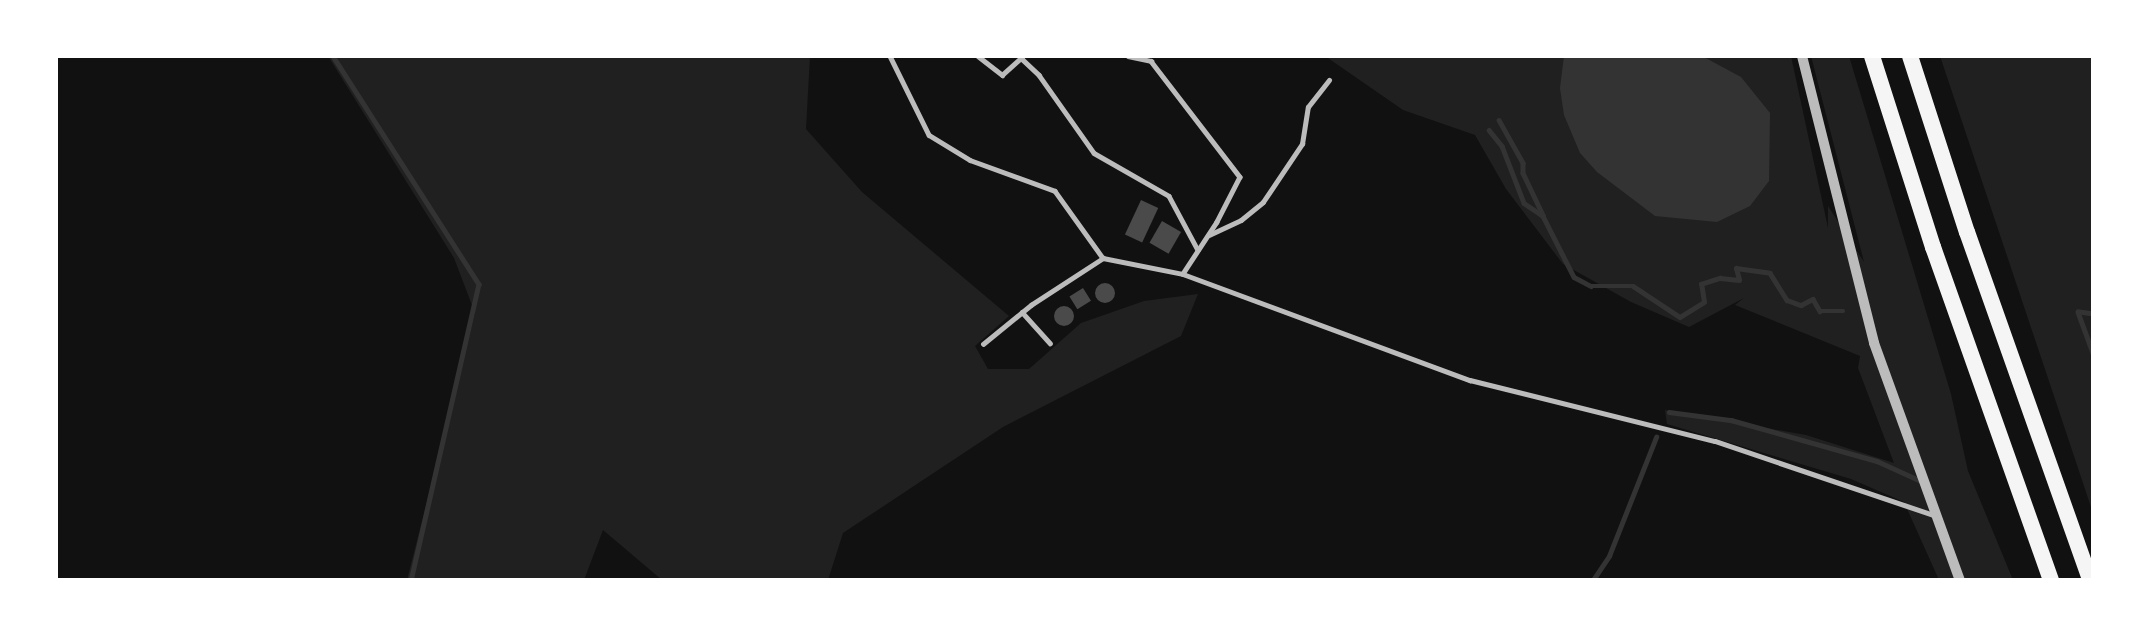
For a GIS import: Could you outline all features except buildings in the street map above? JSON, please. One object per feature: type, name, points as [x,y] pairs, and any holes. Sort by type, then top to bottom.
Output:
[{"type":"highway","points":[[1872,56],[1933,247],[2051,580]]},
{"type":"highway","points":[[1910,56],[2090,580]]},
{"type":"street","points":[[1802,56],[1874,343],[1934,515],[1960,580]]},
{"type":"lane","points":[[890,56],[929,135],[970,160],[1055,191],[1103,258],[1183,274],[1470,380],[1715,441],[1934,515]]},
{"type":"lane","points":[[978,56],[1002,75],[1022,57],[1039,75],[1094,153],[1169,197],[1198,251]]},
{"type":"lane","points":[[1128,56],[1151,61],[1240,177],[1208,236],[1183,274]]},
{"type":"lane","points":[[1208,236],[1241,220],[1263,202],[1302,144],[1308,107],[1329,80]]},
{"type":"lane","points":[[983,344],[1022,312],[1103,258]]},
{"type":"lane","points":[[1022,312],[1051,343]]},
{"type":"shaded area","points":[[328,56],[810,56],[806,129],[862,192],[1009,316],[975,346],[988,369],[1029,369],[1081,323],[1144,301],[1198,294],[1181,336],[1003,427],[843,533],[828,580],[662,580],[603,530],[584,580],[407,580],[475,313],[454,258]]},
{"type":"shaded area","points":[[1325,56],[1791,56],[1828,228],[1828,206],[1864,262],[1811,56],[1849,56],[1951,394],[1968,471],[2013,580],[1939,580],[1904,502],[1851,479],[1667,424],[1665,410],[1806,435],[1894,463],[1858,368],[1860,356],[1735,305],[1744,298],[1689,327],[1631,302],[1563,264],[1506,189],[1475,135],[1403,110]]},
{"type":"shaded area","points":[[1564,56],[1702,56],[1741,77],[1770,113],[1769,181],[1750,206],[1717,222],[1655,216],[1597,172],[1580,153],[1564,115],[1560,88]]},
{"type":"shaded area","points":[[1940,56],[2093,56],[2093,513],[2056,402]]},
{"type":"waterway","points":[[333,56],[479,284],[411,580]]},
{"type":"waterway","points":[[1499,120],[1523,163],[1523,173],[1543,215]]},
{"type":"waterway","points":[[1489,130],[1502,146],[1524,203],[1543,216],[1574,277],[1591,286],[1633,286],[1680,317],[1704,302],[1701,284],[1720,278],[1739,280],[1736,268],[1770,273],[1787,300],[1801,305],[1813,299],[1820,311],[1843,311]]},
{"type":"waterway","points":[[2093,314],[2078,312],[2093,353]]},
{"type":"waterway","points":[[1669,412],[1731,420],[1877,461],[1923,482]]},
{"type":"waterway","points":[[1593,580],[1609,556],[1656,437]]}]
